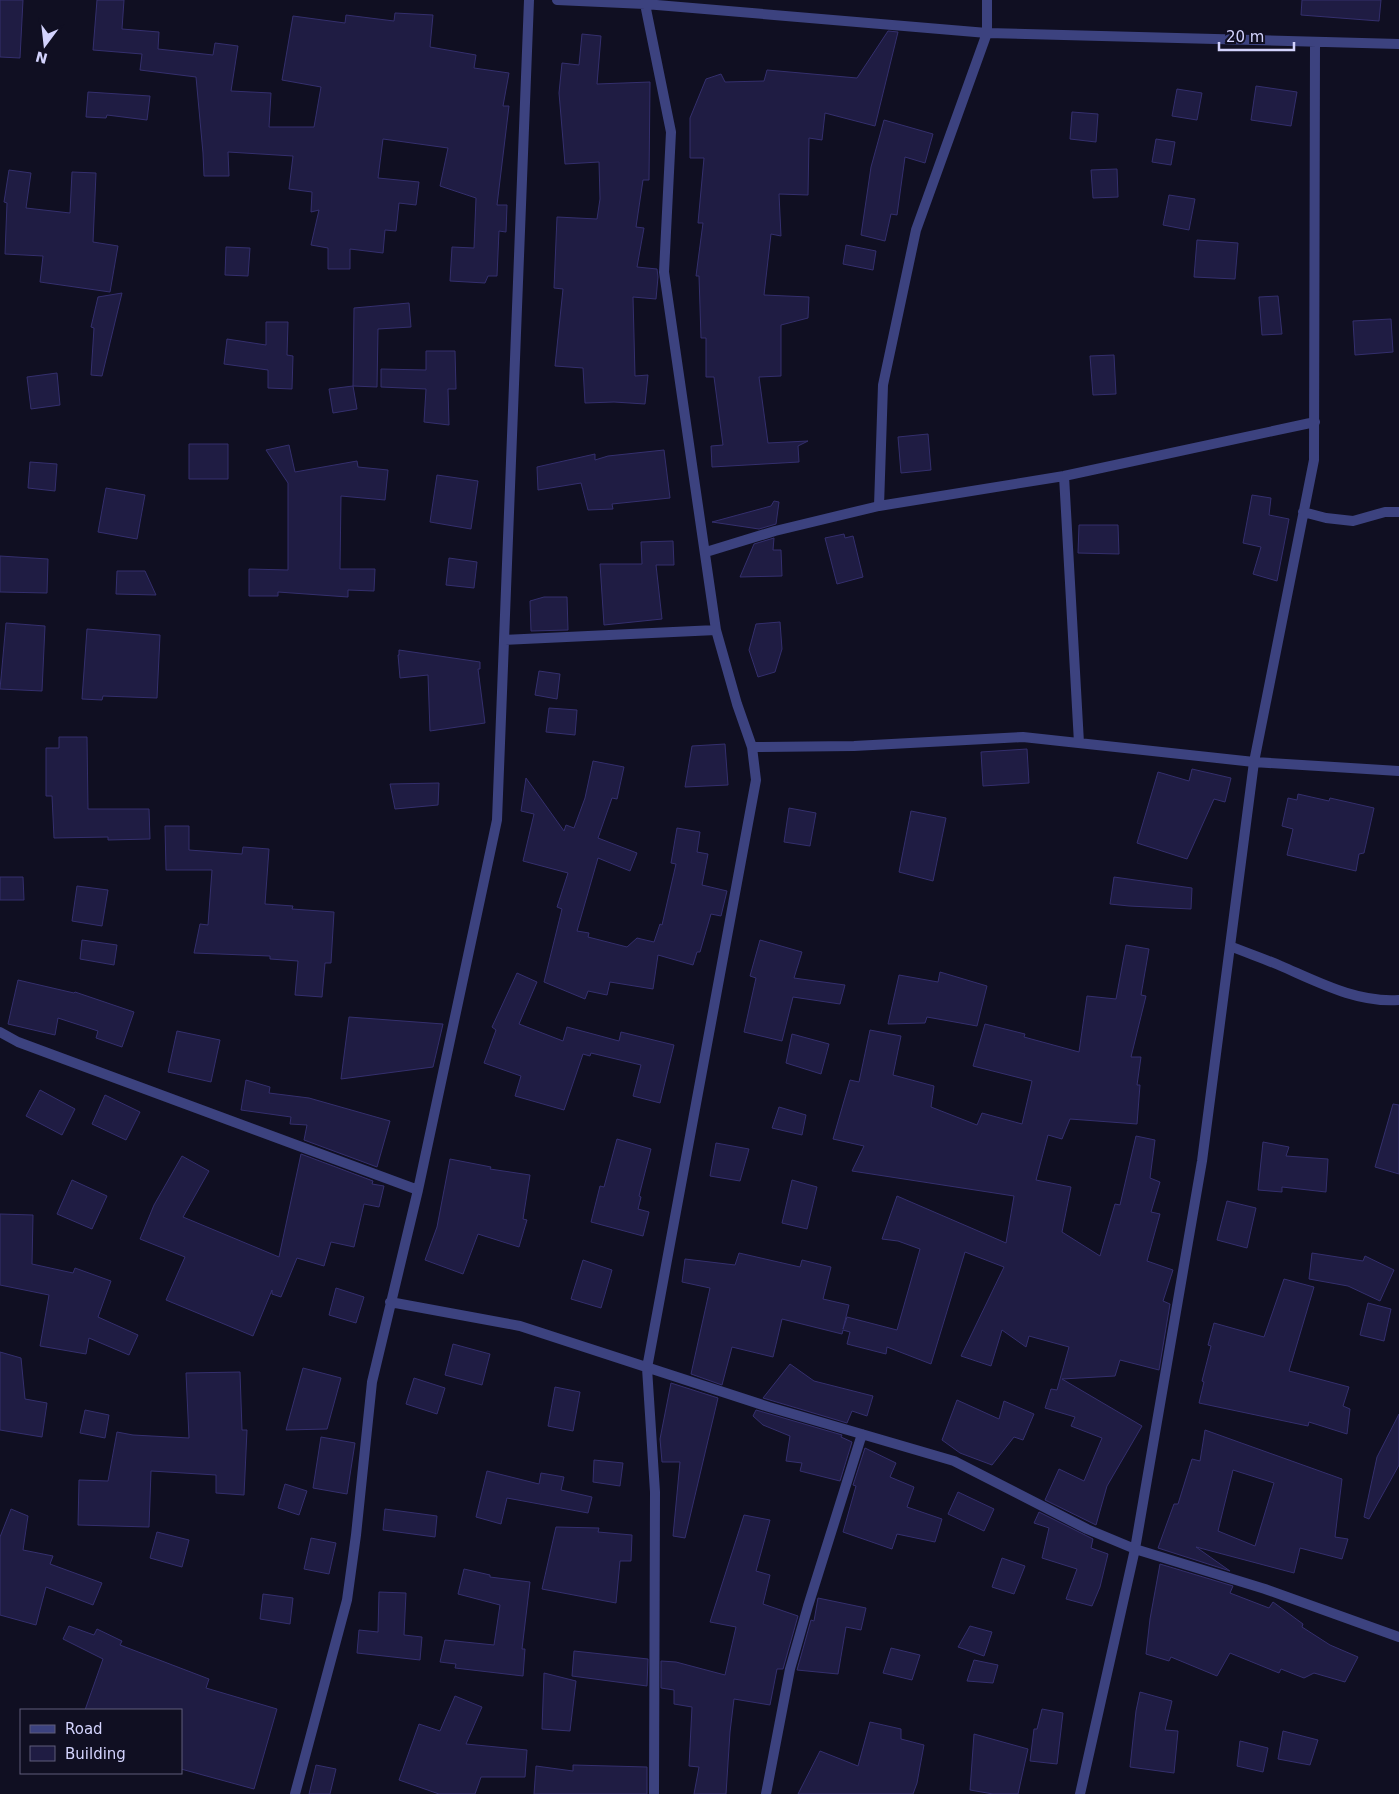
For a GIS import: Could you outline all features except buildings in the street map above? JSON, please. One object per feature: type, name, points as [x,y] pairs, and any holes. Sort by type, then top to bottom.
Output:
[{"type":"street","points":[[295,1794],[346,1600],[356,1535],[372,1382],[418,1190],[497,820],[529,0]]},
{"type":"street","points":[[557,0],[644,4],[987,33],[1399,44]]},
{"type":"street","points":[[879,506],[883,385],[916,230],[987,33],[987,0]]},
{"type":"street","points":[[644,4],[671,132],[664,272],[716,630],[736,704],[752,746],[756,780],[647,1368],[655,1492],[654,1794]]},
{"type":"street","points":[[1080,1794],[1135,1549],[1202,1161],[1254,762],[1314,460],[1315,42]]},
{"type":"street","points":[[706,552],[775,531],[879,506],[1064,476],[1315,422]]},
{"type":"street","points":[[1064,476],[1079,743]]},
{"type":"street","points":[[1303,512],[1326,518],[1354,520],[1385,512],[1399,512]]},
{"type":"street","points":[[505,640],[716,630]]},
{"type":"street","points":[[752,746],[854,746],[1023,737],[1254,762],[1399,771]]},
{"type":"street","points":[[1230,946],[1278,964],[1332,988],[1370,999],[1399,1000]]},
{"type":"street","points":[[0,1032],[27,1045],[418,1190]]},
{"type":"street","points":[[390,1302],[520,1326],[770,1407],[954,1461],[1087,1529],[1135,1549],[1265,1589],[1399,1637]]},
{"type":"street","points":[[766,1794],[790,1669],[862,1434]]}]
